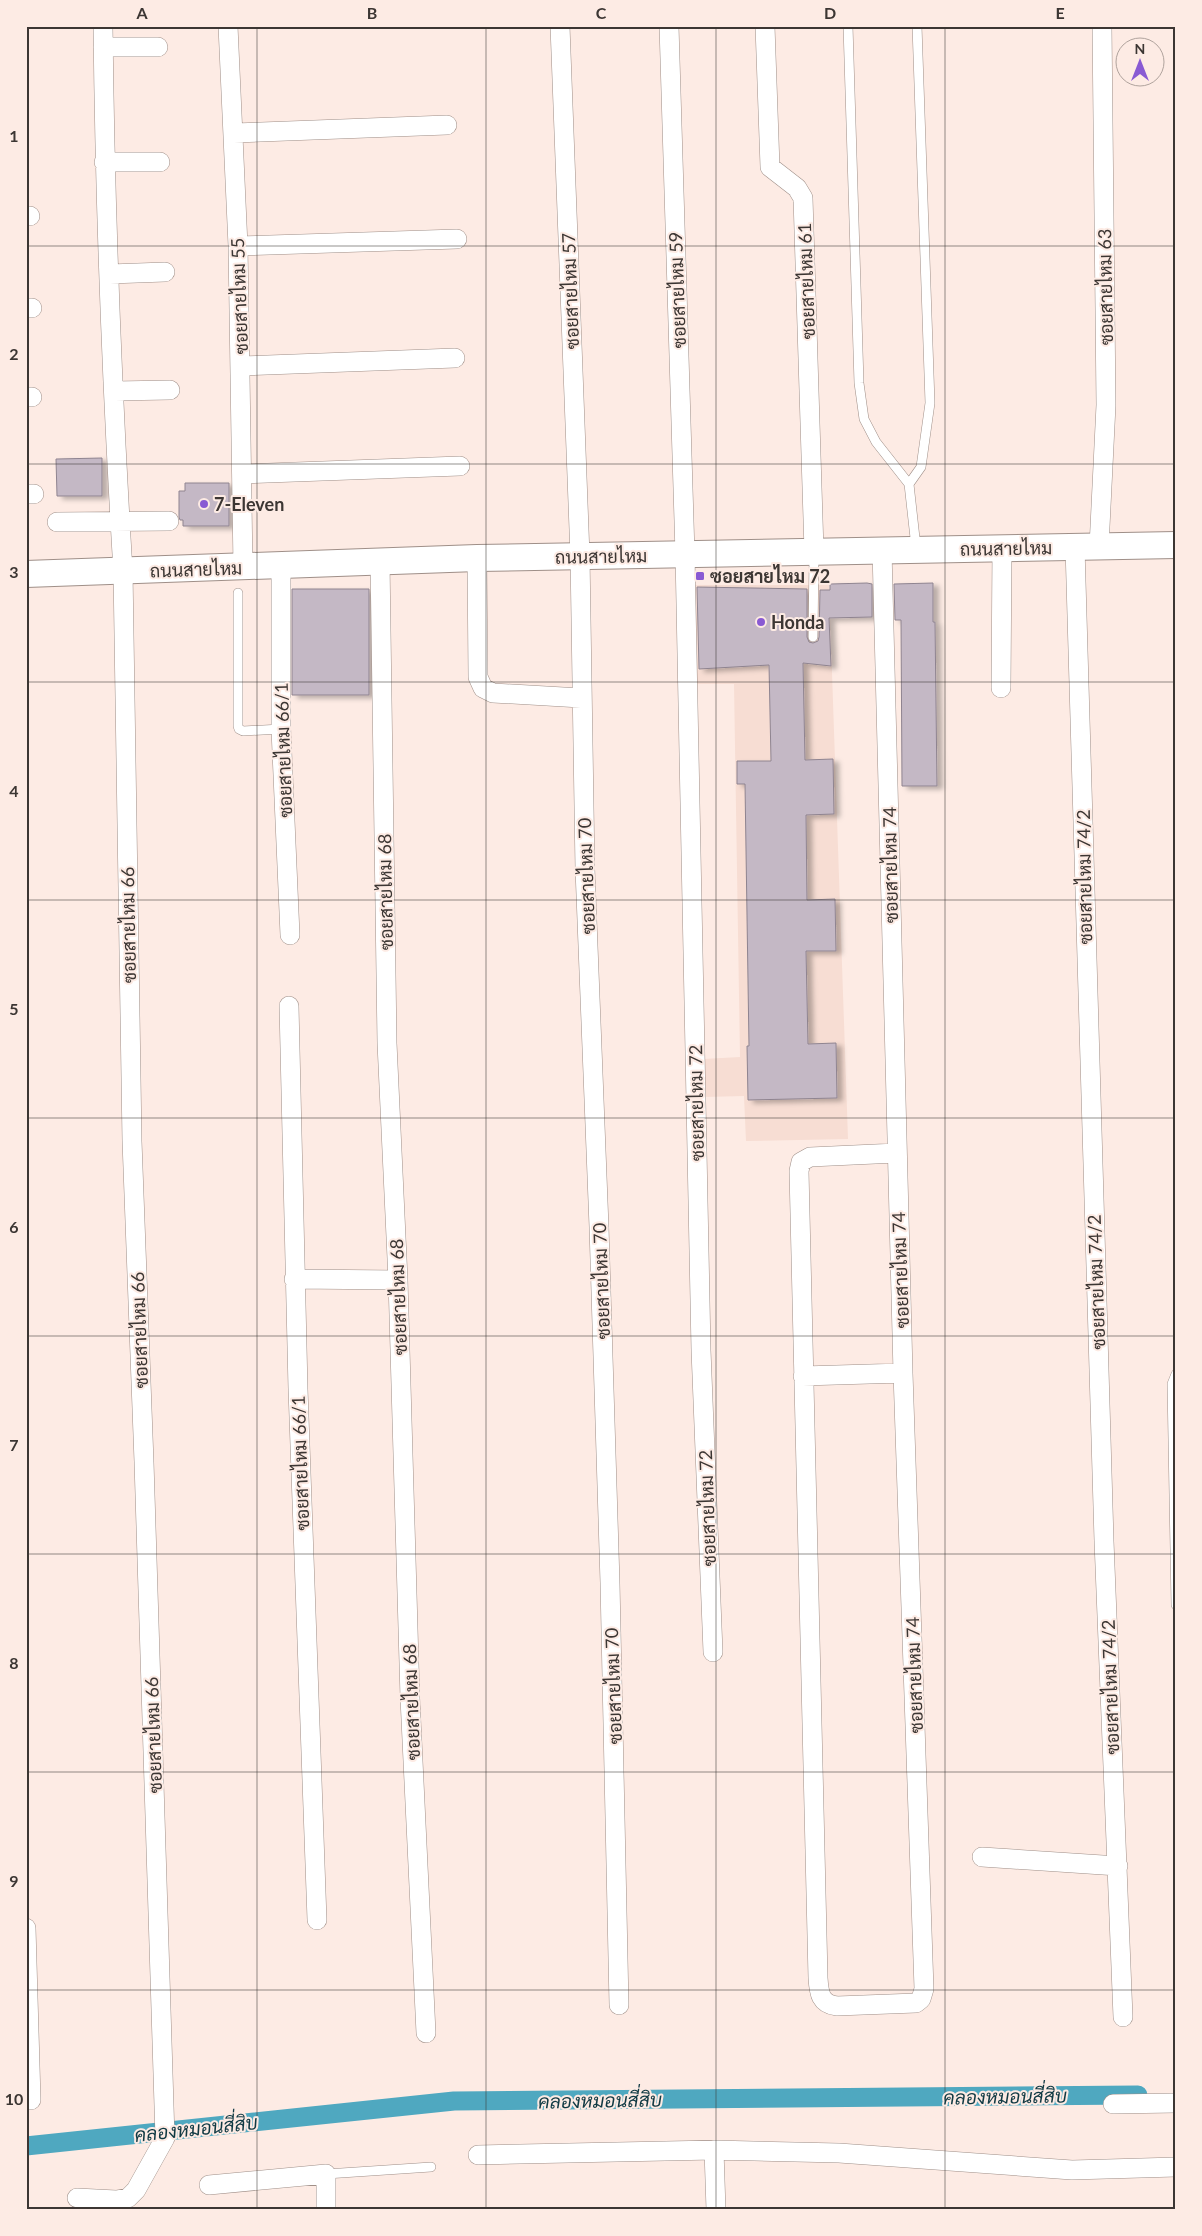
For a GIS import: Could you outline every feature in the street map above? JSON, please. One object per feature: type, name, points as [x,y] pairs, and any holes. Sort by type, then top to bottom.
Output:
[{"type":"main road","name":"ถนนสายไหม","points":[[26,574],[477,558],[1176,545]]},
{"type":"street","name":"ซอยสายไหม 66","points":[[77,2198],[116,2200],[128,2198],[136,2190],[164,2138],[145,1472],[132,1141],[123,571],[104,162],[103,26]]},
{"type":"street","name":"ซอยสายไหม 55","points":[[228,26],[238,246],[244,567]]},
{"type":"street","name":"ซอยสายไหม 57","points":[[560,26],[580,556]]},
{"type":"street","name":"ซอยสายไหม 59","points":[[669,26],[685,554]]},
{"type":"street","name":"ซอยสายไหม 61","points":[[765,26],[770,167],[797,188],[803,198],[814,551]]},
{"type":"street","name":"ซอยสายไหม 63","points":[[1087,547],[1106,404],[1102,26]]},
{"type":"street","points":[[103,48],[158,47]]},
{"type":"street","points":[[234,133],[447,125]]},
{"type":"street","points":[[104,162],[160,162]]},
{"type":"street","points":[[238,246],[457,240]]},
{"type":"street","points":[[110,274],[164,272]]},
{"type":"street","points":[[241,366],[455,358]]},
{"type":"street","points":[[115,390],[170,390]]},
{"type":"street","points":[[243,474],[460,466]]},
{"type":"street","points":[[57,522],[169,521]]},
{"type":"street","name":"ซอยสายไหม 74/2","points":[[1087,547],[1104,1541],[1123,2017]]},
{"type":"street","points":[[1001,688],[1002,548]]},
{"type":"street","name":"ซอยสายไหม 74","points":[[802,1376],[819,1993],[823,2001],[828,2005],[837,2006],[916,2003],[921,1999],[924,1990],[903,1373],[882,550]]},
{"type":"street","name":"ซอยสายไหม 72","points":[[685,554],[701,1340],[713,1652]]},
{"type":"street","name":"ซอยสายไหม 70","points":[[580,556],[581,698],[610,1583],[619,2006]]},
{"type":"street","points":[[477,558],[478,677],[483,688],[493,694],[581,698]]},
{"type":"street","name":"ซอยสายไหม 68","points":[[380,561],[387,1043],[398,1280],[410,1688],[426,2033]]},
{"type":"street","name":"ซอยสายไหม 66/1","points":[[281,565],[281,729],[290,935]]},
{"type":"street","name":"ซอยสายไหม 66/1","points":[[289,1006],[294,1279],[317,1920]]},
{"type":"street","points":[[897,1153],[810,1157],[801,1162],[799,1171],[802,1376],[903,1373]]},
{"type":"street","points":[[294,1279],[398,1280]]},
{"type":"street","points":[[982,1857],[1118,1866]]},
{"type":"street","points":[[26,1928],[31,2100]]},
{"type":"street","points":[[1113,2104],[1176,2103]]},
{"type":"street","points":[[714,2150],[716,2210]]},
{"type":"street","points":[[478,2155],[714,2150],[839,2153],[1072,2170],[1176,2167]]},
{"type":"street","points":[[209,2185],[326,2174],[326,2210]]},
{"type":"lane","points":[[848,26],[859,383],[864,420],[876,442],[909,484],[916,549]]},
{"type":"lane","points":[[909,484],[921,467],[930,403],[917,26]]},
{"type":"lane","points":[[813,637],[814,551]]},
{"type":"lane","points":[[238,593],[238,726],[239,729],[244,731],[281,729]]},
{"type":"lane","points":[[1176,1374],[1172,1384],[1176,1605]]},
{"type":"lane","points":[[326,2174],[430,2167]]},
{"type":"shaded area","points":[[690,585],[829,585],[848,1139],[746,1141],[744,1096],[704,1097],[703,1059],[740,1057],[734,684],[694,684]]},
{"type":"building","points":[[102,458],[102,496],[57,496],[56,459]]},
{"type":"building","points":[[185,483],[229,483],[229,526],[183,526],[183,520],[180,520],[179,517],[179,491],[185,491]]},
{"type":"building","points":[[933,583],[937,786],[902,786],[901,620],[895,620],[894,584]]},
{"type":"building","points":[[830,584],[872,584],[872,617],[829,618],[831,666],[803,663],[805,760],[833,759],[834,814],[806,815],[807,900],[835,899],[836,951],[806,951],[808,1044],[836,1043],[837,1098],[748,1100],[747,1046],[749,1046],[745,784],[737,784],[737,761],[771,761],[769,665],[699,669],[697,587],[807,589],[807,637],[809,642],[813,643],[818,641],[819,637],[820,590],[830,590]]},
{"type":"building","points":[[292,589],[369,589],[369,695],[292,695]]},
{"type":"waterway","name":"คลองหมอนสี่สิบ","points":[[26,2146],[454,2101],[1138,2095]]},
{"type":"place","name":"7-Eleven","points":[[204,504]]},
{"type":"place","name":"ซอยสายไหม 72","points":[[700,576]]},
{"type":"place","name":"Honda","points":[[761,622]]}]
